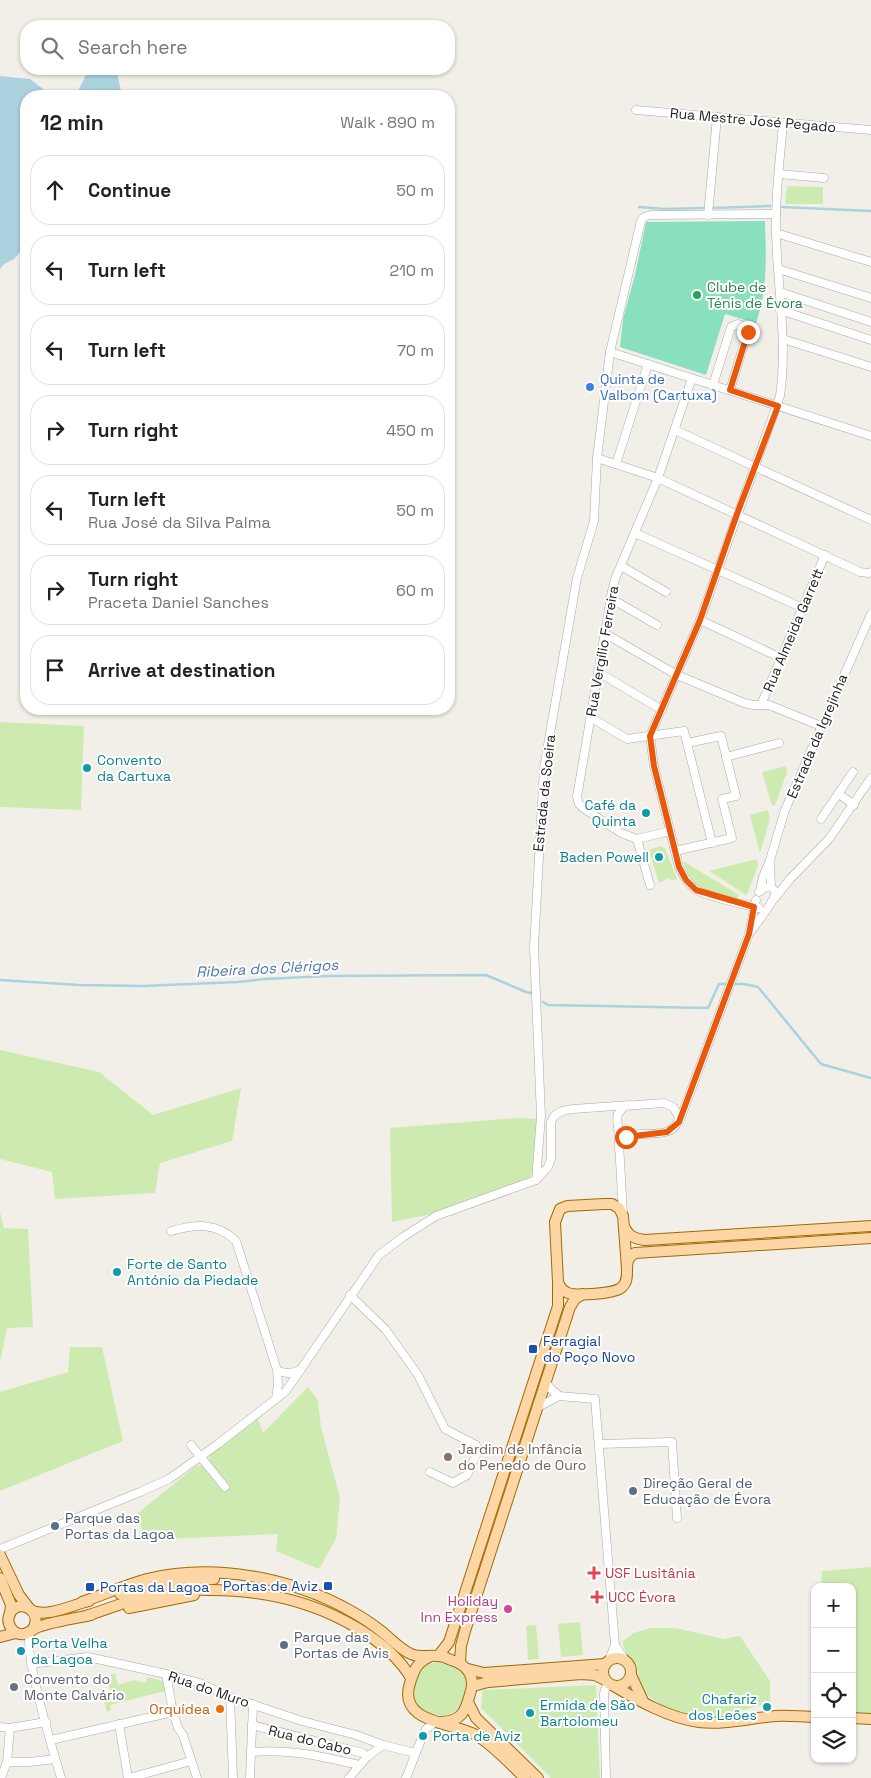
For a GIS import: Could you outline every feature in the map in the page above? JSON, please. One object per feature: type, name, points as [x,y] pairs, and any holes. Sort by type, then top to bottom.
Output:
[{"type":"main road","points":[[525,1778],[490,1745],[474,1734],[420,1715],[412,1709],[408,1701],[407,1691],[415,1668],[421,1660],[434,1656],[449,1642],[559,1302],[555,1222],[558,1212],[567,1206],[604,1204],[617,1206],[622,1212],[626,1232],[645,1240],[871,1226]]},
{"type":"main road","points":[[624,1221],[627,1272]]},
{"type":"main road","points":[[558,1282],[565,1292],[574,1294],[618,1290],[624,1285],[628,1258],[632,1254],[639,1252],[871,1238]]},
{"type":"main road","points":[[439,1722],[450,1722],[459,1717],[465,1710],[468,1702],[473,1686],[472,1677],[464,1666],[461,1646],[465,1631],[570,1307],[575,1299],[585,1294]]},
{"type":"main road","points":[[0,1555],[18,1596],[36,1618],[24,1632]]},
{"type":"main road","points":[[0,1578],[11,1605],[9,1615],[10,1627],[24,1632]]},
{"type":"main road","points":[[0,1626],[15,1608],[19,1607],[45,1612],[180,1581],[220,1578],[260,1579],[296,1587],[321,1596],[364,1619],[408,1653],[419,1657],[434,1656],[484,1673],[607,1662],[620,1658],[625,1660],[631,1669],[631,1675],[643,1701]]},
{"type":"main road","points":[[0,1638],[40,1626],[86,1616],[149,1596],[180,1590],[254,1592],[284,1597],[331,1613],[370,1636],[386,1648],[401,1663],[411,1678]]},
{"type":"main road","points":[[607,1662],[603,1669],[609,1683]]},
{"type":"main road","points":[[473,1686],[488,1682],[581,1674],[595,1675],[669,1714],[699,1722],[779,1716],[811,1717]]},
{"type":"main road","points":[[609,1683],[625,1684],[631,1675]]},
{"type":"main road","points":[[468,1702],[476,1718],[538,1778]]},
{"type":"main road","points":[[856,1718],[871,1719]]},
{"type":"street","name":"Rua Mestre José Pegado","points":[[636,110],[871,130]]},
{"type":"street","points":[[708,215],[717,117]]},
{"type":"street","points":[[783,124],[776,214],[780,310],[784,339],[783,378],[778,406],[754,465],[700,620],[650,736],[654,766],[679,867],[686,880],[696,890],[759,905],[774,899],[829,840],[871,778]]},
{"type":"street","points":[[779,174],[824,178]]},
{"type":"street","name":"Estrada da Soeira","points":[[536,1180],[542,1116],[534,947],[544,768],[577,578],[594,521],[597,458],[610,352],[641,221],[644,217],[651,215],[776,214]]},
{"type":"street","points":[[776,232],[871,262]]},
{"type":"street","points":[[778,269],[871,298]]},
{"type":"street","points":[[780,292],[871,322]]},
{"type":"street","points":[[780,310],[871,340]]},
{"type":"street","points":[[713,385],[731,326],[738,324],[745,327],[748,332],[730,390]]},
{"type":"street","points":[[784,339],[871,366]]},
{"type":"street","points":[[610,352],[871,436]]},
{"type":"street","points":[[616,464],[648,364]]},
{"type":"street","name":"Rua Vergílio Ferreira","points":[[637,839],[621,833],[583,808],[579,804],[577,797],[610,598],[615,579],[658,478],[692,378]]},
{"type":"street","points":[[675,430],[871,520]]},
{"type":"street","points":[[597,458],[658,478],[860,572],[871,572]]},
{"type":"street","points":[[635,533],[803,608]]},
{"type":"street","name":"Rua Almeida Garrett","points":[[761,705],[825,555]]},
{"type":"street","points":[[620,566],[666,592]]},
{"type":"street","points":[[610,598],[657,625]]},
{"type":"street","name":"Estrada da Igrejinha","points":[[760,891],[763,876],[770,860],[785,810],[871,614]]},
{"type":"street","points":[[700,620],[781,658]]},
{"type":"street","points":[[862,634],[871,630]]},
{"type":"street","points":[[604,633],[677,674],[744,703],[769,705],[821,726]]},
{"type":"street","points":[[598,672],[662,710]]},
{"type":"street","points":[[590,717],[627,739],[684,731],[712,843]]},
{"type":"street","points":[[675,851],[732,838],[722,799],[736,796],[721,736],[687,743]]},
{"type":"street","points":[[726,757],[779,743]]},
{"type":"street","points":[[821,818],[853,772]]},
{"type":"street","points":[[862,792],[871,797]]},
{"type":"street","points":[[839,794],[854,805]]},
{"type":"street","points":[[650,885],[637,839],[670,831]]},
{"type":"street","points":[[770,860],[772,887],[776,892],[774,899]]},
{"type":"street","points":[[619,1149],[624,1138],[634,1135],[664,1133],[672,1129],[680,1120],[749,934],[759,905],[760,891],[790,880]]},
{"type":"street","points":[[749,934],[759,905]]},
{"type":"street","points":[[0,1549],[169,1479],[201,1457],[276,1399],[286,1391],[379,1255],[436,1216],[536,1180],[548,1167],[551,1159],[551,1122],[554,1116],[562,1111],[573,1109],[680,1103],[689,1094]]},
{"type":"street","points":[[664,1103],[673,1107],[678,1113],[678,1121],[672,1129]]},
{"type":"street","points":[[630,1105],[623,1107],[618,1114],[617,1122],[624,1132],[634,1135]]},
{"type":"street","points":[[602,1107],[612,1110],[616,1115],[624,1221]]},
{"type":"street","points":[[604,1204],[617,1198],[621,1192],[621,1185]]},
{"type":"street","points":[[171,1231],[190,1226],[210,1227],[227,1233],[236,1242],[277,1370],[276,1399]]},
{"type":"street","points":[[350,1296],[386,1330],[418,1376],[446,1430],[476,1445],[477,1453],[467,1475],[453,1483],[430,1472]]},
{"type":"street","points":[[277,1370],[284,1373],[293,1373],[300,1370]]},
{"type":"street","points":[[546,1382],[559,1396]]},
{"type":"street","points":[[538,1407],[559,1396],[595,1399],[615,1644],[625,1660]]},
{"type":"street","points":[[599,1444],[672,1442],[677,1518]]},
{"type":"street","points":[[191,1445],[225,1487]]},
{"type":"street","points":[[24,1632],[60,1778]]},
{"type":"street","points":[[607,1662],[615,1644]]},
{"type":"street","name":"Rua do Muro","points":[[31,1664],[88,1657],[166,1674],[200,1683],[230,1697],[302,1721],[356,1736],[383,1746],[415,1753]]},
{"type":"street","points":[[166,1674],[173,1712],[178,1728],[183,1735],[197,1778]]},
{"type":"street","points":[[606,1778],[604,1693],[609,1683]]},
{"type":"street","points":[[230,1697],[233,1778]]},
{"type":"street","points":[[250,1778],[253,1704]]},
{"type":"street","points":[[51,1740],[173,1712]]},
{"type":"street","points":[[0,1727],[10,1728],[46,1722]]},
{"type":"street","points":[[406,1778],[426,1729],[439,1722]]},
{"type":"street","points":[[119,1724],[128,1778],[191,1761]]},
{"type":"street","name":"Rua do Cabo","points":[[252,1725],[363,1753],[367,1757]]},
{"type":"street","points":[[1,1778],[10,1728]]},
{"type":"street","points":[[349,1778],[367,1757],[383,1746]]},
{"type":"street","points":[[252,1752],[282,1750],[359,1765]]},
{"type":"street","points":[[4,1765],[55,1759]]},
{"type":"green space","points":[[787,186],[823,187],[823,204],[785,204]]},
{"type":"green space","name":"Clube de Ténis de Évora","points":[[765,221],[766,260],[763,298],[756,323],[725,314],[706,375],[620,347],[623,319],[635,275],[646,222]]},
{"type":"green space","points":[[0,722],[84,726],[81,810],[0,807]]},
{"type":"green space","points":[[786,766],[787,772],[775,805],[772,806],[762,772]]},
{"type":"green space","points":[[768,810],[770,819],[760,853],[750,815]]},
{"type":"green space","points":[[661,846],[665,849],[677,879],[671,880],[669,878],[659,883],[649,851]]},
{"type":"green space","points":[[756,859],[758,865],[746,895],[709,871]]},
{"type":"green space","points":[[683,861],[739,895],[738,899],[711,892],[697,885],[691,879]]},
{"type":"green space","points":[[0,1050],[99,1072],[153,1115],[241,1088],[232,1141],[160,1163],[155,1193],[55,1199],[52,1172],[0,1159]]},
{"type":"green space","points":[[517,1118],[537,1119],[532,1174],[529,1178],[437,1213],[392,1222],[390,1128]]},
{"type":"green space","points":[[0,1212],[4,1228],[28,1229],[33,1327],[7,1328],[0,1362]]},
{"type":"green space","points":[[70,1347],[102,1347],[123,1441],[0,1491],[0,1392],[68,1372]]},
{"type":"green space","points":[[308,1387],[318,1400],[321,1427],[340,1498],[336,1539],[319,1569],[276,1551],[278,1534],[144,1540],[138,1513],[196,1466],[202,1465],[209,1460],[210,1455],[257,1417],[263,1433]]},
{"type":"green space","points":[[871,1567],[871,1713],[856,1712],[856,1583],[821,1583],[822,1571]]},
{"type":"green space","points":[[580,1622],[583,1655],[561,1657],[558,1624]]},
{"type":"green space","points":[[536,1625],[539,1659],[528,1660],[526,1626]]},
{"type":"green space","points":[[651,1628],[676,1628],[724,1639],[740,1636],[770,1681],[770,1703],[713,1718],[685,1714],[666,1708],[647,1695],[639,1680],[637,1667],[634,1661],[627,1655],[622,1642],[633,1633]]},
{"type":"green space","points":[[439,1662],[460,1671],[464,1675],[466,1685],[462,1702],[454,1712],[435,1715],[428,1713],[417,1705],[413,1694],[420,1672],[428,1665]]},
{"type":"green space","points":[[115,1673],[118,1685],[134,1680],[145,1683],[148,1677],[163,1681],[165,1691],[110,1705],[111,1710],[107,1712],[103,1697],[111,1695],[108,1681],[112,1680],[111,1675]]},
{"type":"green space","points":[[596,1685],[600,1778],[551,1778],[481,1708],[483,1690]]},
{"type":"water","points":[[86,75],[118,75],[121,90],[78,90]]},
{"type":"water","points":[[0,76],[30,79],[44,90],[20,90],[20,252],[0,269]]},
{"type":"waterway","points":[[712,208],[770,206]]},
{"type":"waterway","points":[[639,207],[665,209],[703,208]]},
{"type":"waterway","points":[[782,207],[871,211]]},
{"type":"waterway","name":"Ribeira dos Clérigos","points":[[0,980],[79,985],[143,986],[328,976],[486,975],[531,993]]},
{"type":"waterway","name":"Ribeira dos Clérigos","points":[[543,1002],[548,1005],[708,1008],[719,984],[744,984],[758,987],[821,1064],[871,1078]]},
{"type":"place","name":"Clube de Ténis de Évora","points":[[697,295]]},
{"type":"place","name":"Quinta de Valbom (Cartuxa)","points":[[590,387]]},
{"type":"place","name":"Convento da Cartuxa","points":[[87,768]]},
{"type":"place","name":"Café da Quinta","points":[[646,813]]},
{"type":"place","name":"Baden Powell","points":[[659,857]]},
{"type":"place","name":"Forte de Santo António da Piedade","points":[[117,1272]]},
{"type":"place","name":"Ferragial do Poço Novo","points":[[533,1349]]},
{"type":"place","name":"Jardim de Infância do Penedo de Ouro","points":[[448,1457]]},
{"type":"place","name":"Direção Geral de Educação de Évora","points":[[633,1491]]},
{"type":"place","name":"Parque das Portas da Lagoa","points":[[55,1526]]},
{"type":"place","name":"USF Lusitânia","points":[[594,1573]]},
{"type":"place","name":"Portas de Aviz","points":[[328,1586]]},
{"type":"place","name":"Portas da Lagoa","points":[[90,1587]]},
{"type":"place","name":"UCC Évora","points":[[597,1597]]},
{"type":"place","name":"Holiday Inn Express","points":[[508,1609]]},
{"type":"place","name":"Parque das Portas de Avis","points":[[284,1645]]},
{"type":"place","name":"Porta Velha da Lagoa","points":[[21,1651]]},
{"type":"place","name":"Convento do Monte Calvário","points":[[14,1687]]},
{"type":"place","name":"Chafariz dos Leões","points":[[767,1707]]},
{"type":"place","name":"Orquídea","points":[[220,1709]]},
{"type":"place","name":"Ermida de São Bartolomeu","points":[[530,1713]]},
{"type":"place","name":"Porta de Aviz","points":[[423,1736]]},
{"type":"route","points":[[626,1137],[664,1133],[672,1129],[679,1122],[749,934],[754,907],[696,890],[686,880],[679,867],[654,766],[650,736],[700,620],[754,465],[778,406],[730,390],[748,332]]}]
